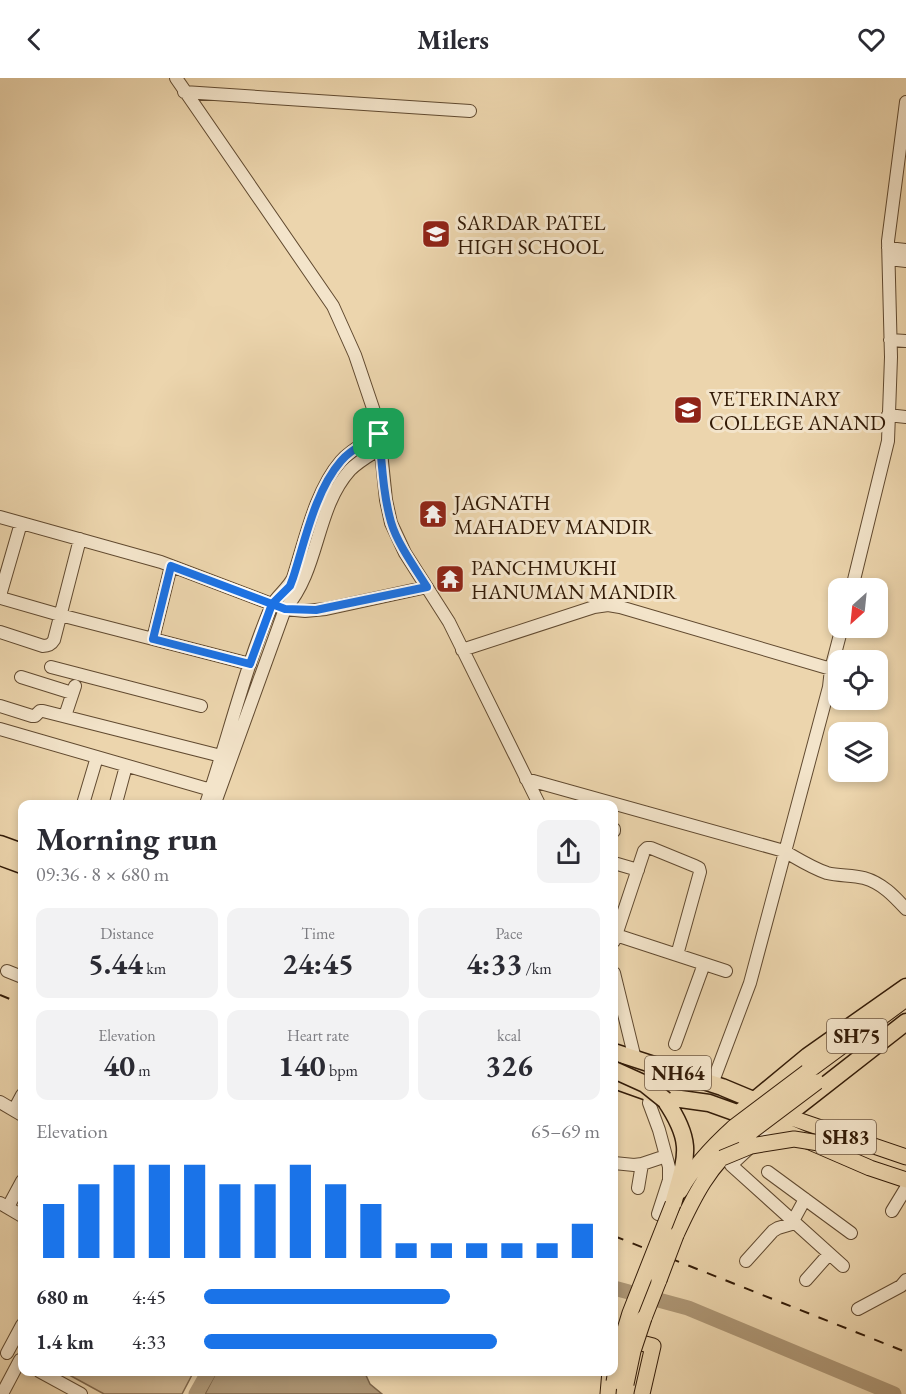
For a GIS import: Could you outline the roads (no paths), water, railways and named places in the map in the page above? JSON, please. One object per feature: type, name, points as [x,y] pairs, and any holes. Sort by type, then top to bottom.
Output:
[{"type":"highway","points":[[0,844],[18,851]]},
{"type":"highway","points":[[0,857],[18,864]]},
{"type":"highway","points":[[738,1114],[808,1056],[906,987]]},
{"type":"highway","points":[[780,1121],[906,1022]]},
{"type":"highway","name":"NH64","points":[[618,1053],[754,1100],[780,1121]]},
{"type":"highway","points":[[618,1072],[659,1093],[669,1105],[683,1131],[686,1155],[673,1204]]},
{"type":"highway","name":"NH64","points":[[618,1081],[659,1096],[709,1103],[738,1114],[780,1121]]},
{"type":"main road","name":"SH75","points":[[616,1387],[633,1351],[676,1235],[692,1200],[713,1167],[740,1140],[812,1077],[906,999]]},
{"type":"main road","name":"SH75","points":[[618,1366],[620,1346],[630,1313],[673,1204],[686,1180],[725,1135],[906,1014]]},
{"type":"main road","name":"SH83","points":[[780,1121],[906,1157]]},
{"type":"main road","name":"SH83","points":[[780,1121],[870,1168],[906,1180]]},
{"type":"main road","points":[[722,1158],[751,1146],[794,1139],[844,1150],[906,1171]]},
{"type":"main road","points":[[618,1337],[653,1346],[642,1394]]},
{"type":"street","points":[[176,78],[333,306],[355,355],[378,423],[386,500],[391,524],[405,553],[449,622],[537,800]]},
{"type":"street","points":[[184,92],[470,111]]},
{"type":"street","points":[[854,578],[888,441],[890,340],[888,254],[906,102]]},
{"type":"street","points":[[888,254],[906,250]]},
{"type":"street","points":[[888,254],[906,261]]},
{"type":"street","points":[[890,340],[906,341]]},
{"type":"street","points":[[888,415],[906,417]]},
{"type":"street","points":[[0,729],[126,766],[215,796],[250,664],[272,604],[290,586],[318,498],[341,460],[379,434]]},
{"type":"street","points":[[226,757],[285,609],[303,582],[330,501],[349,471],[358,462],[381,448]]},
{"type":"street","points":[[0,517],[171,566],[285,609],[326,609],[427,587]]},
{"type":"street","points":[[21,523],[0,596],[3,599],[250,664]]},
{"type":"street","points":[[0,633],[47,646],[52,644],[80,539]]},
{"type":"street","points":[[153,639],[171,566]]},
{"type":"street","points":[[462,650],[594,607],[608,605],[828,668]]},
{"type":"street","points":[[51,668],[201,706]]},
{"type":"street","points":[[65,716],[78,675]]},
{"type":"street","points":[[21,677],[72,693]]},
{"type":"street","points":[[712,1084],[750,983],[828,691]]},
{"type":"street","points":[[0,706],[32,716],[43,711],[226,757]]},
{"type":"street","points":[[84,800],[97,757]]},
{"type":"street","points":[[117,800],[126,766]]},
{"type":"street","points":[[526,779],[601,800]]},
{"type":"street","points":[[618,805],[784,851],[823,872],[864,878],[878,883],[893,894],[906,909]]},
{"type":"street","points":[[618,929],[644,851],[647,848],[699,868],[700,872],[677,955]]},
{"type":"street","points":[[618,864],[638,870]]},
{"type":"street","points":[[618,939],[726,971]]},
{"type":"street","points":[[675,1044],[704,964]]},
{"type":"street","points":[[7,971],[18,975]]},
{"type":"street","points":[[618,989],[635,1059]]},
{"type":"street","points":[[658,1214],[669,1180],[669,1167],[649,1103],[662,1068]]},
{"type":"street","points":[[0,1102],[18,1113]]},
{"type":"street","points":[[780,1121],[731,1165],[843,1266]]},
{"type":"street","points":[[618,1163],[642,1164],[666,1156]]},
{"type":"street","points":[[638,1188],[642,1164]]},
{"type":"street","points":[[768,1172],[851,1233]]},
{"type":"street","points":[[18,1187],[4,1205],[18,1214]]},
{"type":"street","points":[[892,1211],[906,1188]]},
{"type":"street","points":[[746,1261],[773,1231],[794,1222],[805,1199]]},
{"type":"street","points":[[806,1280],[830,1254]]},
{"type":"street","points":[[858,1309],[901,1286],[906,1280]]},
{"type":"street","points":[[18,1330],[3,1351],[18,1359]]},
{"type":"street","points":[[2,1394],[18,1366]]},
{"type":"street","points":[[48,1376],[81,1394]]},
{"type":"waterway","points":[[618,1289],[688,1308],[894,1394]]},
{"type":"waterway","points":[[196,1394],[206,1376]]},
{"type":"railway","points":[[0,995],[18,1002]]},
{"type":"railway","points":[[618,1238],[906,1352]]},
{"type":"place","name":"SARDAR PATEL HIGH SCHOOL","points":[[436,234]]},
{"type":"place","name":"VETERINARY COLLEGE ANAND","points":[[688,410]]},
{"type":"place","name":"JAGNATH MAHADEV MANDIR","points":[[433,514]]},
{"type":"place","name":"PANCHMUKHI HANUMAN MANDIR","points":[[450,579]]}]
